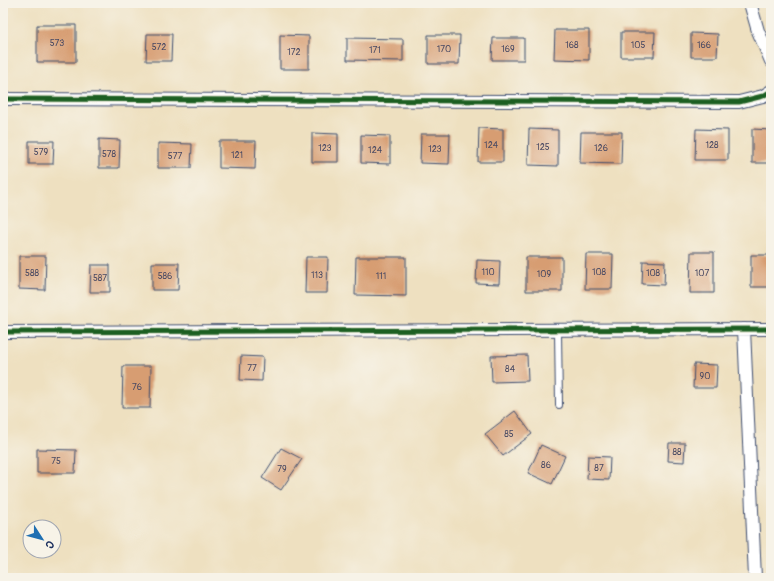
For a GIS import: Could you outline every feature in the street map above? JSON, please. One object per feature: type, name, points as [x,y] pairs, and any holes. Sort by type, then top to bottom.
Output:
[{"type":"street","points":[[750,3],[758,31],[771,61]]},
{"type":"street","points":[[3,99],[739,102],[763,96],[771,91]]},
{"type":"street","points":[[744,329],[756,578]]},
{"type":"street","points":[[3,332],[771,329]]},
{"type":"lane","points":[[558,330],[559,405]]},
{"type":"building","points":[[37,25],[76,25],[76,62],[37,62]]},
{"type":"building","points":[[555,30],[589,30],[589,60],[554,59]]},
{"type":"building","points":[[621,32],[655,32],[654,57],[621,57]]},
{"type":"building","points":[[691,33],[718,34],[717,57],[691,57]]},
{"type":"building","points":[[147,34],[172,34],[171,61],[146,61]]},
{"type":"building","points":[[280,35],[309,36],[309,69],[280,69]]},
{"type":"building","points":[[428,35],[460,35],[459,64],[428,64]]},
{"type":"building","points":[[347,38],[403,39],[403,61],[347,60]]},
{"type":"building","points":[[493,38],[524,38],[524,60],[492,60]]},
{"type":"building","points":[[479,128],[503,129],[503,162],[478,162]]},
{"type":"building","points":[[529,129],[558,130],[558,166],[528,165]]},
{"type":"building","points":[[696,129],[728,130],[728,160],[695,160]]},
{"type":"building","points":[[752,129],[771,130],[771,163],[752,163]]},
{"type":"building","points":[[581,132],[622,132],[621,164],[580,163]]},
{"type":"building","points":[[312,133],[338,134],[338,162],[312,162]]},
{"type":"building","points":[[421,134],[450,134],[449,164],[420,163]]},
{"type":"building","points":[[361,135],[390,136],[390,164],[361,163]]},
{"type":"building","points":[[99,139],[120,140],[119,168],[99,168]]},
{"type":"building","points":[[29,141],[54,141],[53,164],[29,164]]},
{"type":"building","points":[[219,141],[256,141],[255,169],[219,168]]},
{"type":"building","points":[[158,143],[192,144],[191,168],[158,168]]},
{"type":"building","points":[[691,252],[714,252],[714,293],[690,293]]},
{"type":"building","points":[[586,254],[613,254],[612,289],[585,289]]},
{"type":"building","points":[[751,255],[771,255],[771,287],[751,287]]},
{"type":"building","points":[[19,256],[46,256],[45,290],[19,289]]},
{"type":"building","points":[[306,257],[328,257],[327,293],[305,293]]},
{"type":"building","points":[[356,257],[406,257],[406,296],[355,295]]},
{"type":"building","points":[[526,257],[562,257],[562,291],[526,291]]},
{"type":"building","points":[[477,260],[500,261],[499,284],[476,283]]},
{"type":"building","points":[[643,261],[665,262],[664,285],[642,284]]},
{"type":"building","points":[[152,263],[179,263],[178,290],[152,290]]},
{"type":"building","points":[[91,265],[110,265],[110,292],[90,292]]},
{"type":"building","points":[[527,355],[528,381],[492,382],[491,356]]},
{"type":"building","points":[[241,356],[263,357],[262,381],[240,380]]},
{"type":"building","points":[[694,364],[717,365],[716,388],[693,388]]},
{"type":"building","points":[[123,366],[151,366],[150,408],[122,408]]},
{"type":"building","points":[[515,411],[532,434],[503,456],[485,434]]},
{"type":"building","points":[[669,443],[685,443],[684,462],[668,461]]},
{"type":"building","points":[[541,445],[565,456],[552,484],[528,473]]},
{"type":"building","points":[[281,448],[302,459],[281,490],[262,478]]},
{"type":"building","points":[[37,449],[76,450],[75,473],[37,473]]},
{"type":"building","points":[[588,456],[610,457],[609,480],[587,479]]},
{"type":"cycle path","points":[[3,99],[739,102],[763,96],[771,91]]},
{"type":"cycle path","points":[[3,332],[771,329]]}]
